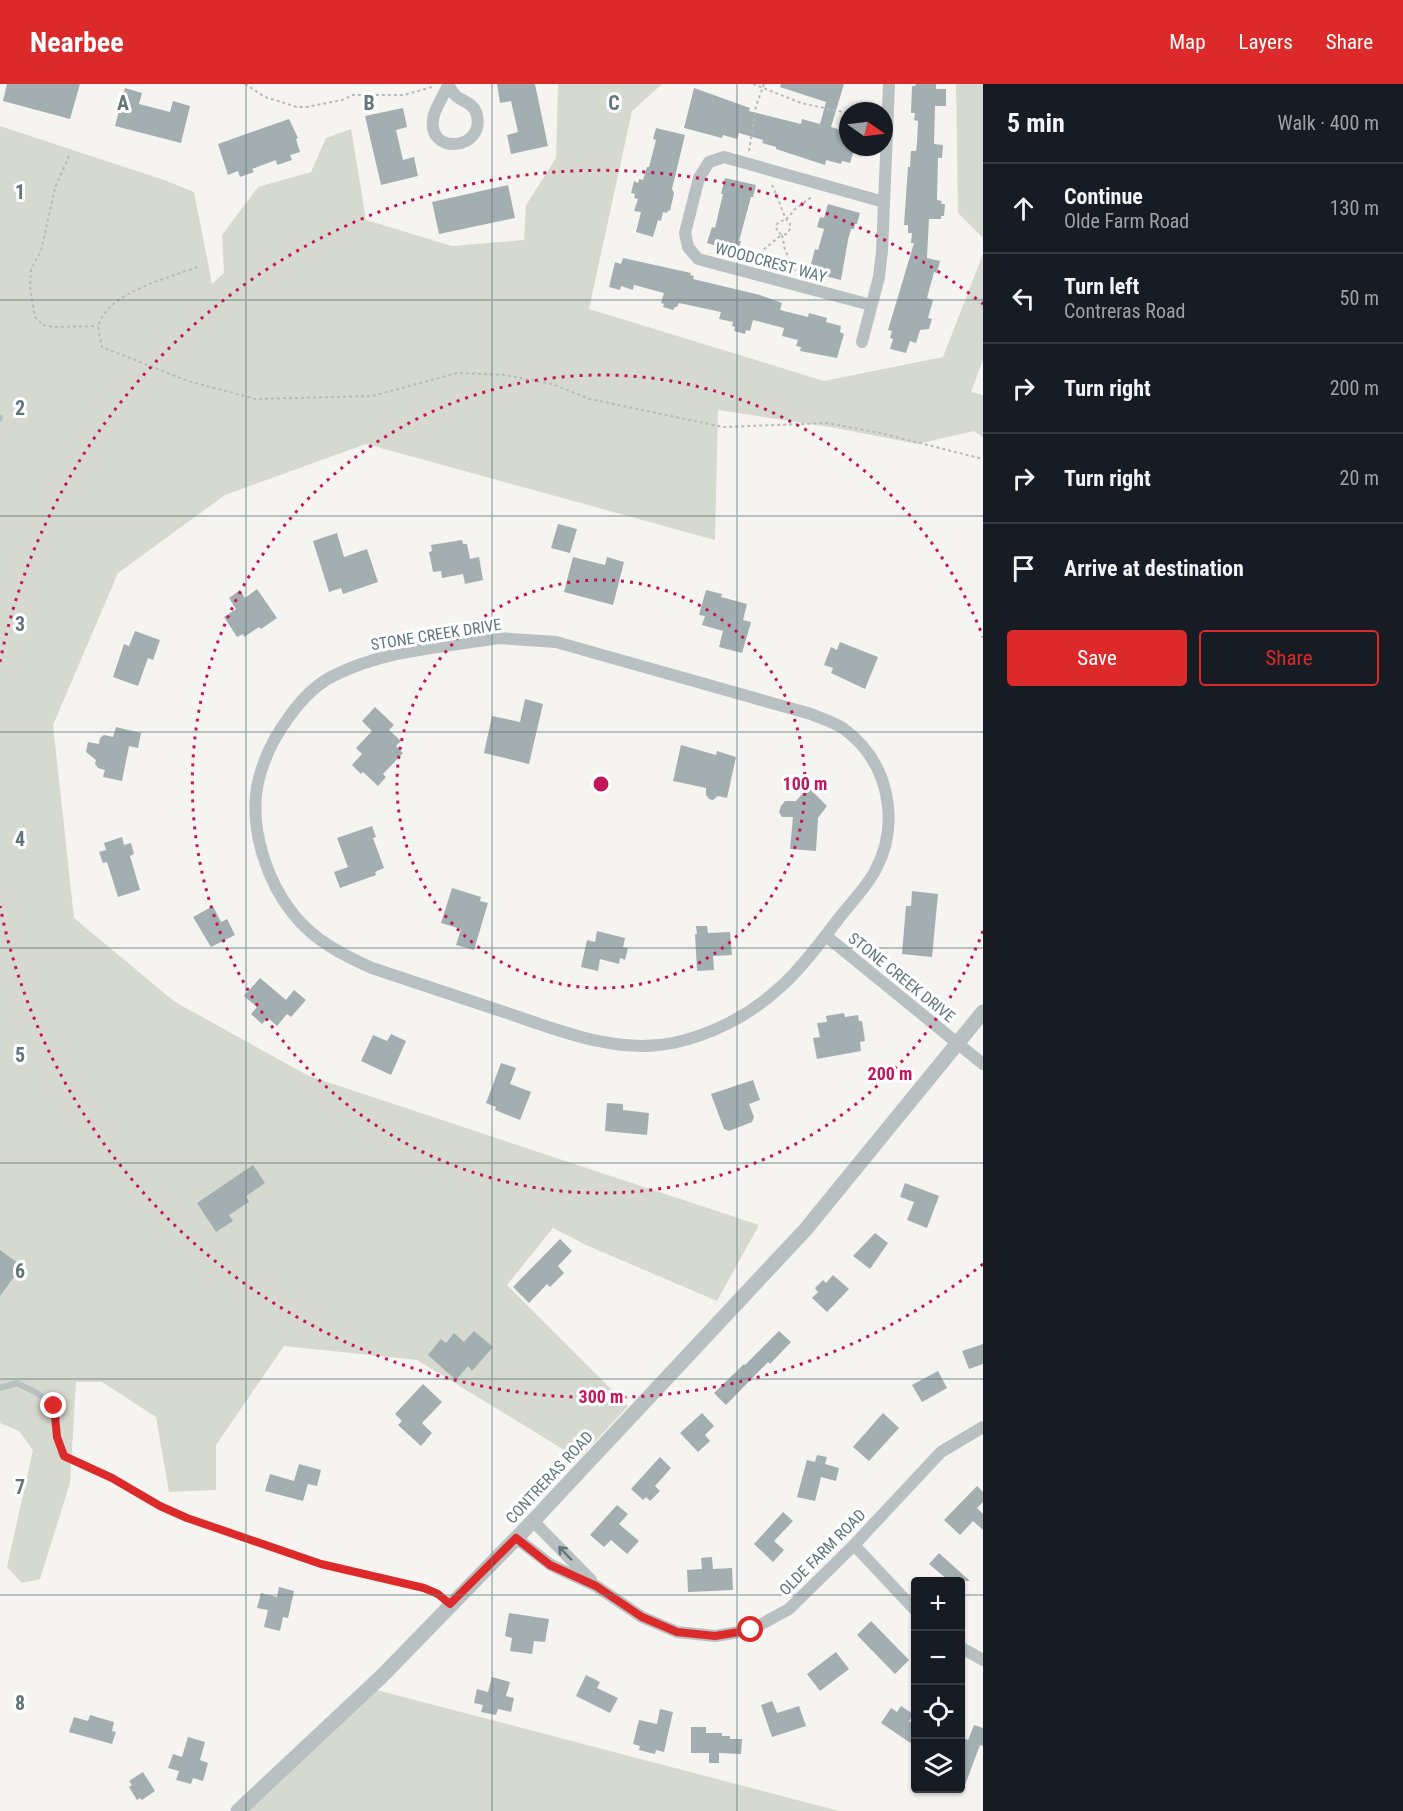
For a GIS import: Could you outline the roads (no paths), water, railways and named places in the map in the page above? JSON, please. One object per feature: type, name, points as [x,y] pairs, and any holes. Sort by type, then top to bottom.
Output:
[{"type":"street","points":[[862,342],[879,277],[881,260],[889,84]]},
{"type":"street","points":[[444,85],[457,98],[467,102],[476,111],[477,124],[472,136],[465,143],[456,145],[446,143],[437,137],[433,126],[444,85]]},
{"type":"street","name":"WOODCREST WAY","points":[[871,305],[698,259],[688,247],[685,233],[699,178],[709,162],[724,157],[884,202]]},
{"type":"street","name":"STONE CREEK DRIVE","points":[[498,638],[556,642],[811,714],[844,728],[869,753],[883,781],[889,806],[886,842],[874,872],[826,936],[778,990],[740,1017],[706,1034],[672,1043],[633,1046],[589,1039],[372,968],[339,953],[314,935],[294,915],[275,886],[262,849],[256,816],[257,788],[279,731],[302,699],[334,675],[379,657],[498,638]]},
{"type":"street","name":"STONE CREEK DRIVE","points":[[826,936],[983,1064]]},
{"type":"street","name":"CONTRERAS ROAD","points":[[238,1811],[382,1676],[533,1521],[806,1229],[983,1012]]},
{"type":"street","name":"OLDE FARM ROAD","points":[[516,1538],[550,1565],[596,1586],[642,1617],[677,1632],[715,1636],[751,1630],[789,1608],[854,1545],[941,1452],[983,1427]]},
{"type":"street","name":"OLDE FARM ROAD","points":[[533,1521],[596,1586]]},
{"type":"street","points":[[854,1545],[911,1607]]},
{"type":"street","points":[[965,1650],[983,1660]]},
{"type":"lane","points":[[0,1388],[17,1383],[37,1393],[54,1406],[57,1437],[64,1456],[125,1485],[160,1506],[187,1518],[321,1564],[424,1588],[438,1594],[450,1604]]}]
